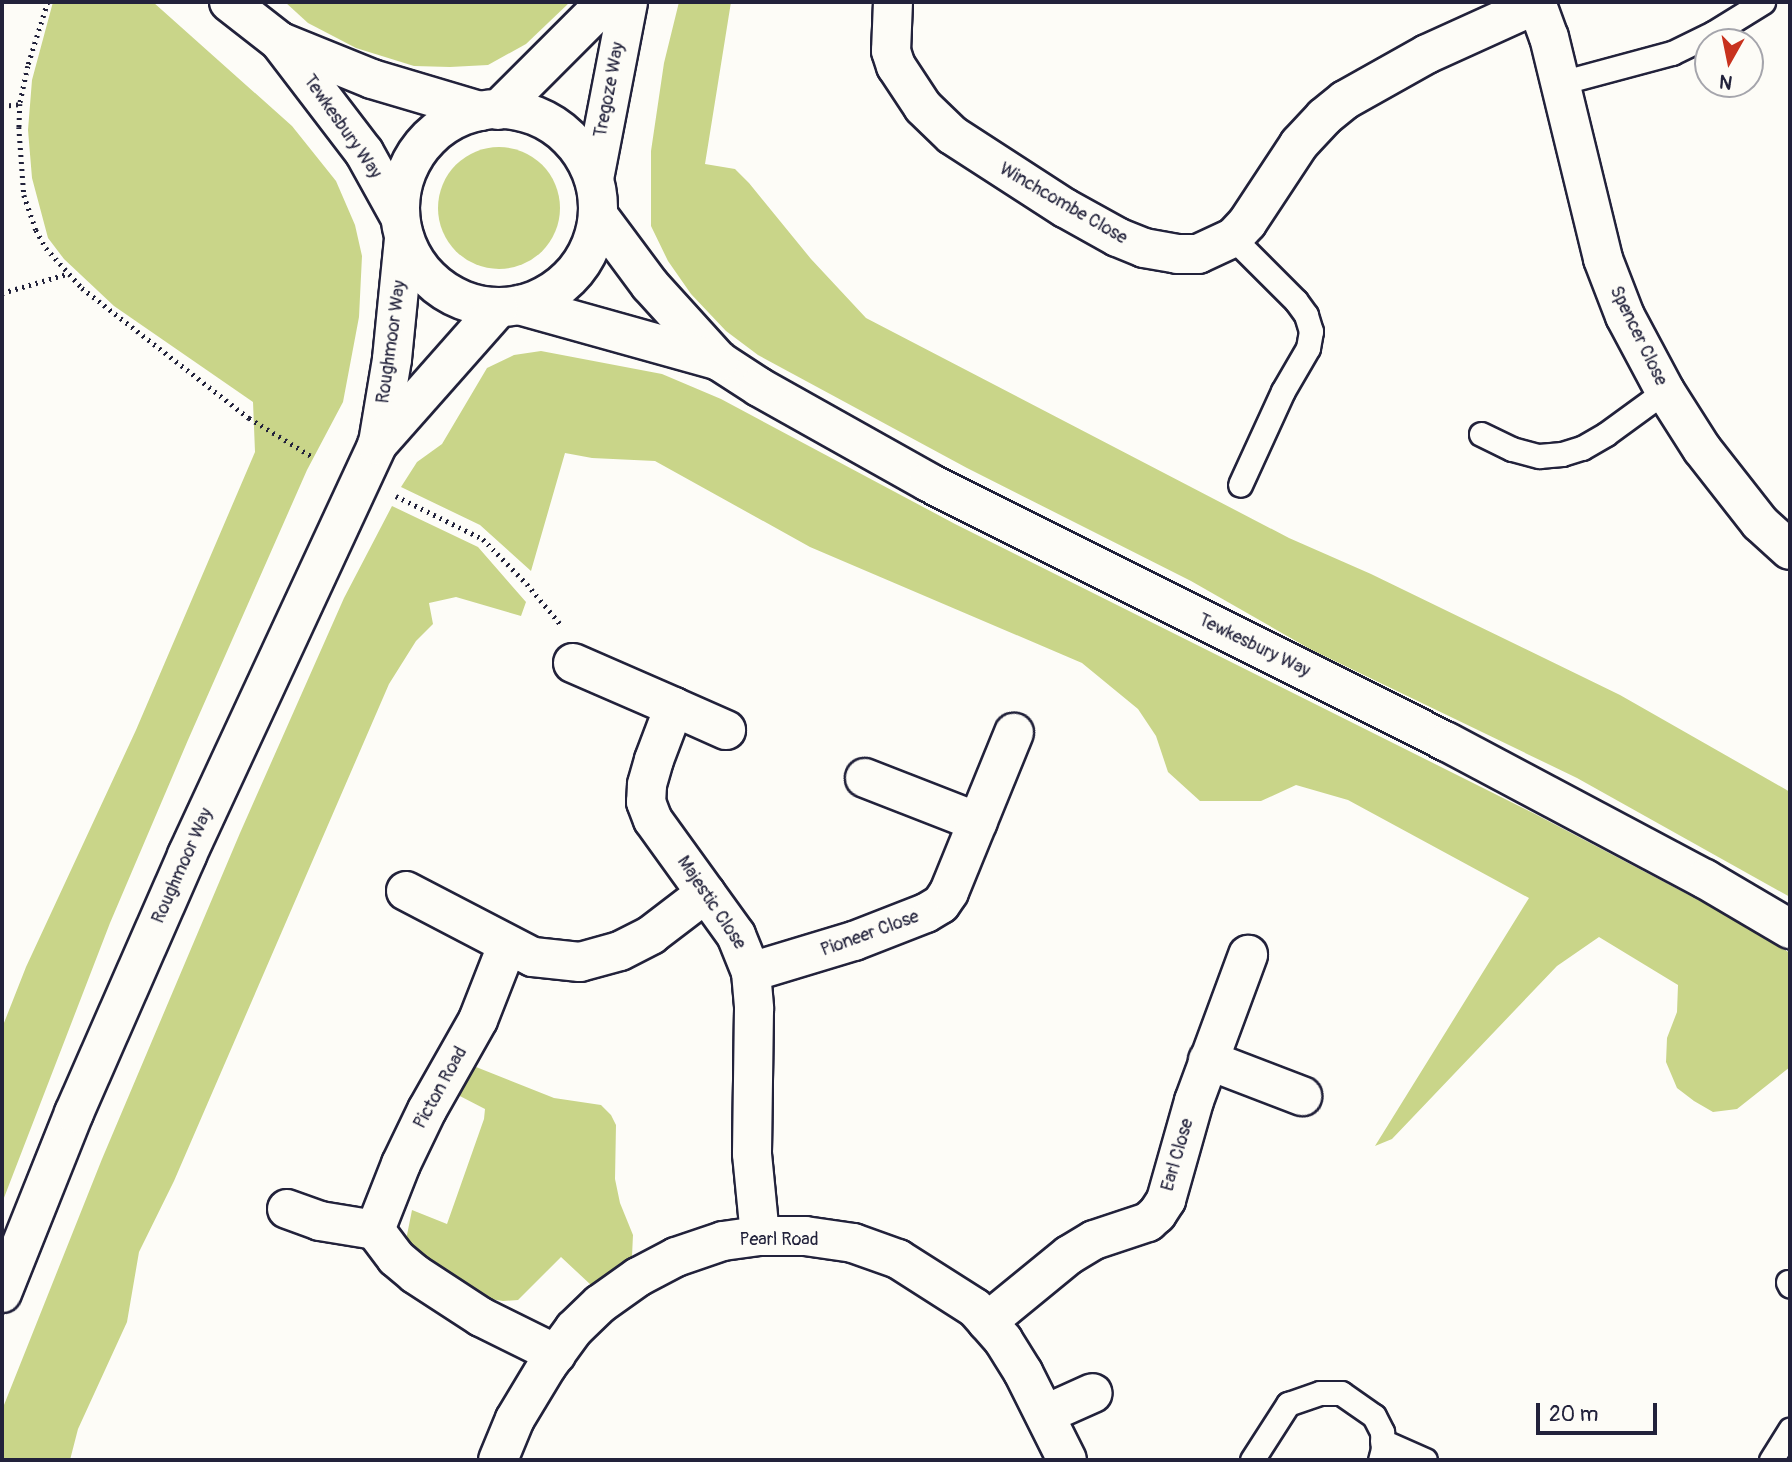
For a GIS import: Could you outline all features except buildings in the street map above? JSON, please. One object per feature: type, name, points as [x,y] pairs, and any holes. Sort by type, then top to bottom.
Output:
[{"type":"street","name":"Tewkesbury Way","points":[[229,2],[279,41],[363,152],[402,228]]},
{"type":"street","points":[[489,111],[606,2]]},
{"type":"street","name":"Tregoze Way","points":[[596,197],[628,2]]},
{"type":"street","name":"Winchcombe Close","points":[[892,2],[891,51],[906,85],[923,107],[952,135],[985,159],[1117,237],[1144,248],[1178,254],[1198,254],[1233,237],[1247,223],[1299,144],[1324,117],[1345,100],[1427,54],[1536,3]]},
{"type":"street","name":"Spencer Close","points":[[1536,3],[1560,83],[1603,260],[1625,316],[1665,391],[1702,449],[1760,523],[1790,550]]},
{"type":"street","name":"Tewkesbury Way","points":[[279,41],[372,79],[489,111]]},
{"type":"street","points":[[489,111],[516,111],[550,123],[577,147],[596,197],[589,250],[569,279],[547,295],[509,307],[458,299],[440,288],[425,274],[402,228],[405,176],[426,141],[460,117],[489,111]]},
{"type":"street","name":"Tewkesbury Way","points":[[596,197],[650,285],[719,361],[805,414],[928,482],[1447,742],[1694,873],[1790,929]]},
{"type":"street","name":"Roughmoor Way","points":[[2,1293],[74,1112],[187,855],[377,445],[392,359],[402,228]]},
{"type":"street","name":"Tewkesbury Way","points":[[509,307],[719,361]]},
{"type":"street","name":"Roughmoor Way","points":[[377,445],[509,307]]},
{"type":"street","points":[[573,663],[726,730]]},
{"type":"street","name":"Majestic Close","points":[[674,707],[654,760],[647,785],[646,802],[653,820],[736,935],[751,972],[754,1009],[752,1154],[760,1236]]},
{"type":"street","name":"Pioneer Close","points":[[751,972],[854,941],[941,904],[949,892],[1014,733]]},
{"type":"street","points":[[865,778],[978,822]]},
{"type":"street","points":[[406,891],[533,957],[580,962],[620,951],[651,935],[706,893]]},
{"type":"street","name":"Picton Road","points":[[375,1230],[426,1110],[478,1020],[508,946]]},
{"type":"street","name":"Earl Close","points":[[987,1322],[1069,1255],[1094,1240],[1148,1222],[1157,1214],[1171,1183],[1208,1060],[1248,955]]},
{"type":"street","points":[[1208,1060],[1302,1096]]},
{"type":"street","points":[[287,1209],[320,1221],[375,1230],[396,1258],[415,1275],[481,1317],[556,1354]]},
{"type":"street","name":"Pearl Road","points":[[498,1460],[527,1397],[574,1329],[600,1304],[638,1277],[676,1257],[723,1241],[760,1236],[805,1237],[853,1243],[898,1259],[975,1307],[1023,1371],[1067,1460]]},
{"type":"street","points":[[1046,1415],[1093,1393]]},
{"type":"lane","points":[[1560,83],[1672,53],[1713,33],[1763,2]]},
{"type":"lane","points":[[1233,237],[1296,301],[1306,315],[1311,331],[1308,348],[1283,391],[1240,485]]},
{"type":"lane","points":[[1481,434],[1512,449],[1539,456],[1562,454],[1582,448],[1606,434],[1665,391]]},
{"type":"lane","points":[[1252,1460],[1288,1404],[1320,1393],[1341,1393],[1374,1416],[1381,1451],[1426,1460]]},
{"type":"lane","points":[[1771,1460],[1790,1429]]},
{"type":"path","points":[[48,2],[20,104],[24,194],[36,230],[67,274],[249,418],[313,457]]},
{"type":"path","points":[[2,106],[20,104]]},
{"type":"path","points":[[2,293],[67,274]]},
{"type":"path","points":[[396,496],[469,530],[501,555],[564,628],[573,663]]},
{"type":"green space","points":[[53,2],[153,2],[292,126],[336,181],[355,225],[362,256],[359,317],[343,402],[307,470],[110,923],[2,1203],[2,1028],[26,967],[136,730],[255,452],[253,402],[114,306],[64,259],[48,238],[32,178],[28,130],[32,80]]},
{"type":"green space","points":[[285,2],[570,2],[526,44],[488,65],[450,67],[414,66],[356,48],[308,23]]},
{"type":"green space","points":[[679,2],[731,2],[705,164],[735,169],[811,259],[866,318],[1289,538],[1371,574],[1620,695],[1790,792],[1790,897],[1577,778],[1310,649],[1191,581],[967,468],[758,355],[726,331],[691,294],[668,261],[651,226],[651,151],[664,63]]},
{"type":"green space","points":[[499,147],[522,152],[542,165],[555,185],[560,208],[555,231],[542,251],[522,264],[499,269],[476,264],[456,251],[443,231],[438,208],[443,185],[456,165],[476,152]]},
{"type":"green space","points":[[541,351],[662,374],[721,399],[955,524],[1535,814],[1723,913],[1790,953],[1790,1067],[1737,1109],[1713,1112],[1694,1101],[1677,1088],[1666,1062],[1667,1038],[1677,1012],[1678,985],[1599,937],[1557,966],[1392,1139],[1375,1146],[1529,898],[1348,800],[1296,785],[1261,801],[1200,801],[1168,772],[1156,736],[1138,709],[1082,663],[810,547],[655,461],[592,458],[565,453],[531,571],[480,525],[401,487],[417,462],[442,444],[487,368],[514,355]]},
{"type":"green space","points":[[392,506],[478,547],[526,602],[521,616],[456,597],[429,603],[433,624],[416,641],[389,684],[174,1181],[139,1252],[127,1322],[78,1429],[70,1460],[2,1460],[2,1410],[102,1159],[240,833],[344,598]]},
{"type":"green space","points":[[466,1063],[554,1098],[601,1105],[611,1115],[616,1125],[615,1179],[620,1203],[633,1235],[632,1256],[611,1278],[591,1285],[561,1257],[518,1300],[503,1301],[484,1298],[411,1259],[406,1240],[412,1210],[447,1224],[484,1119],[485,1109],[454,1093]]}]
